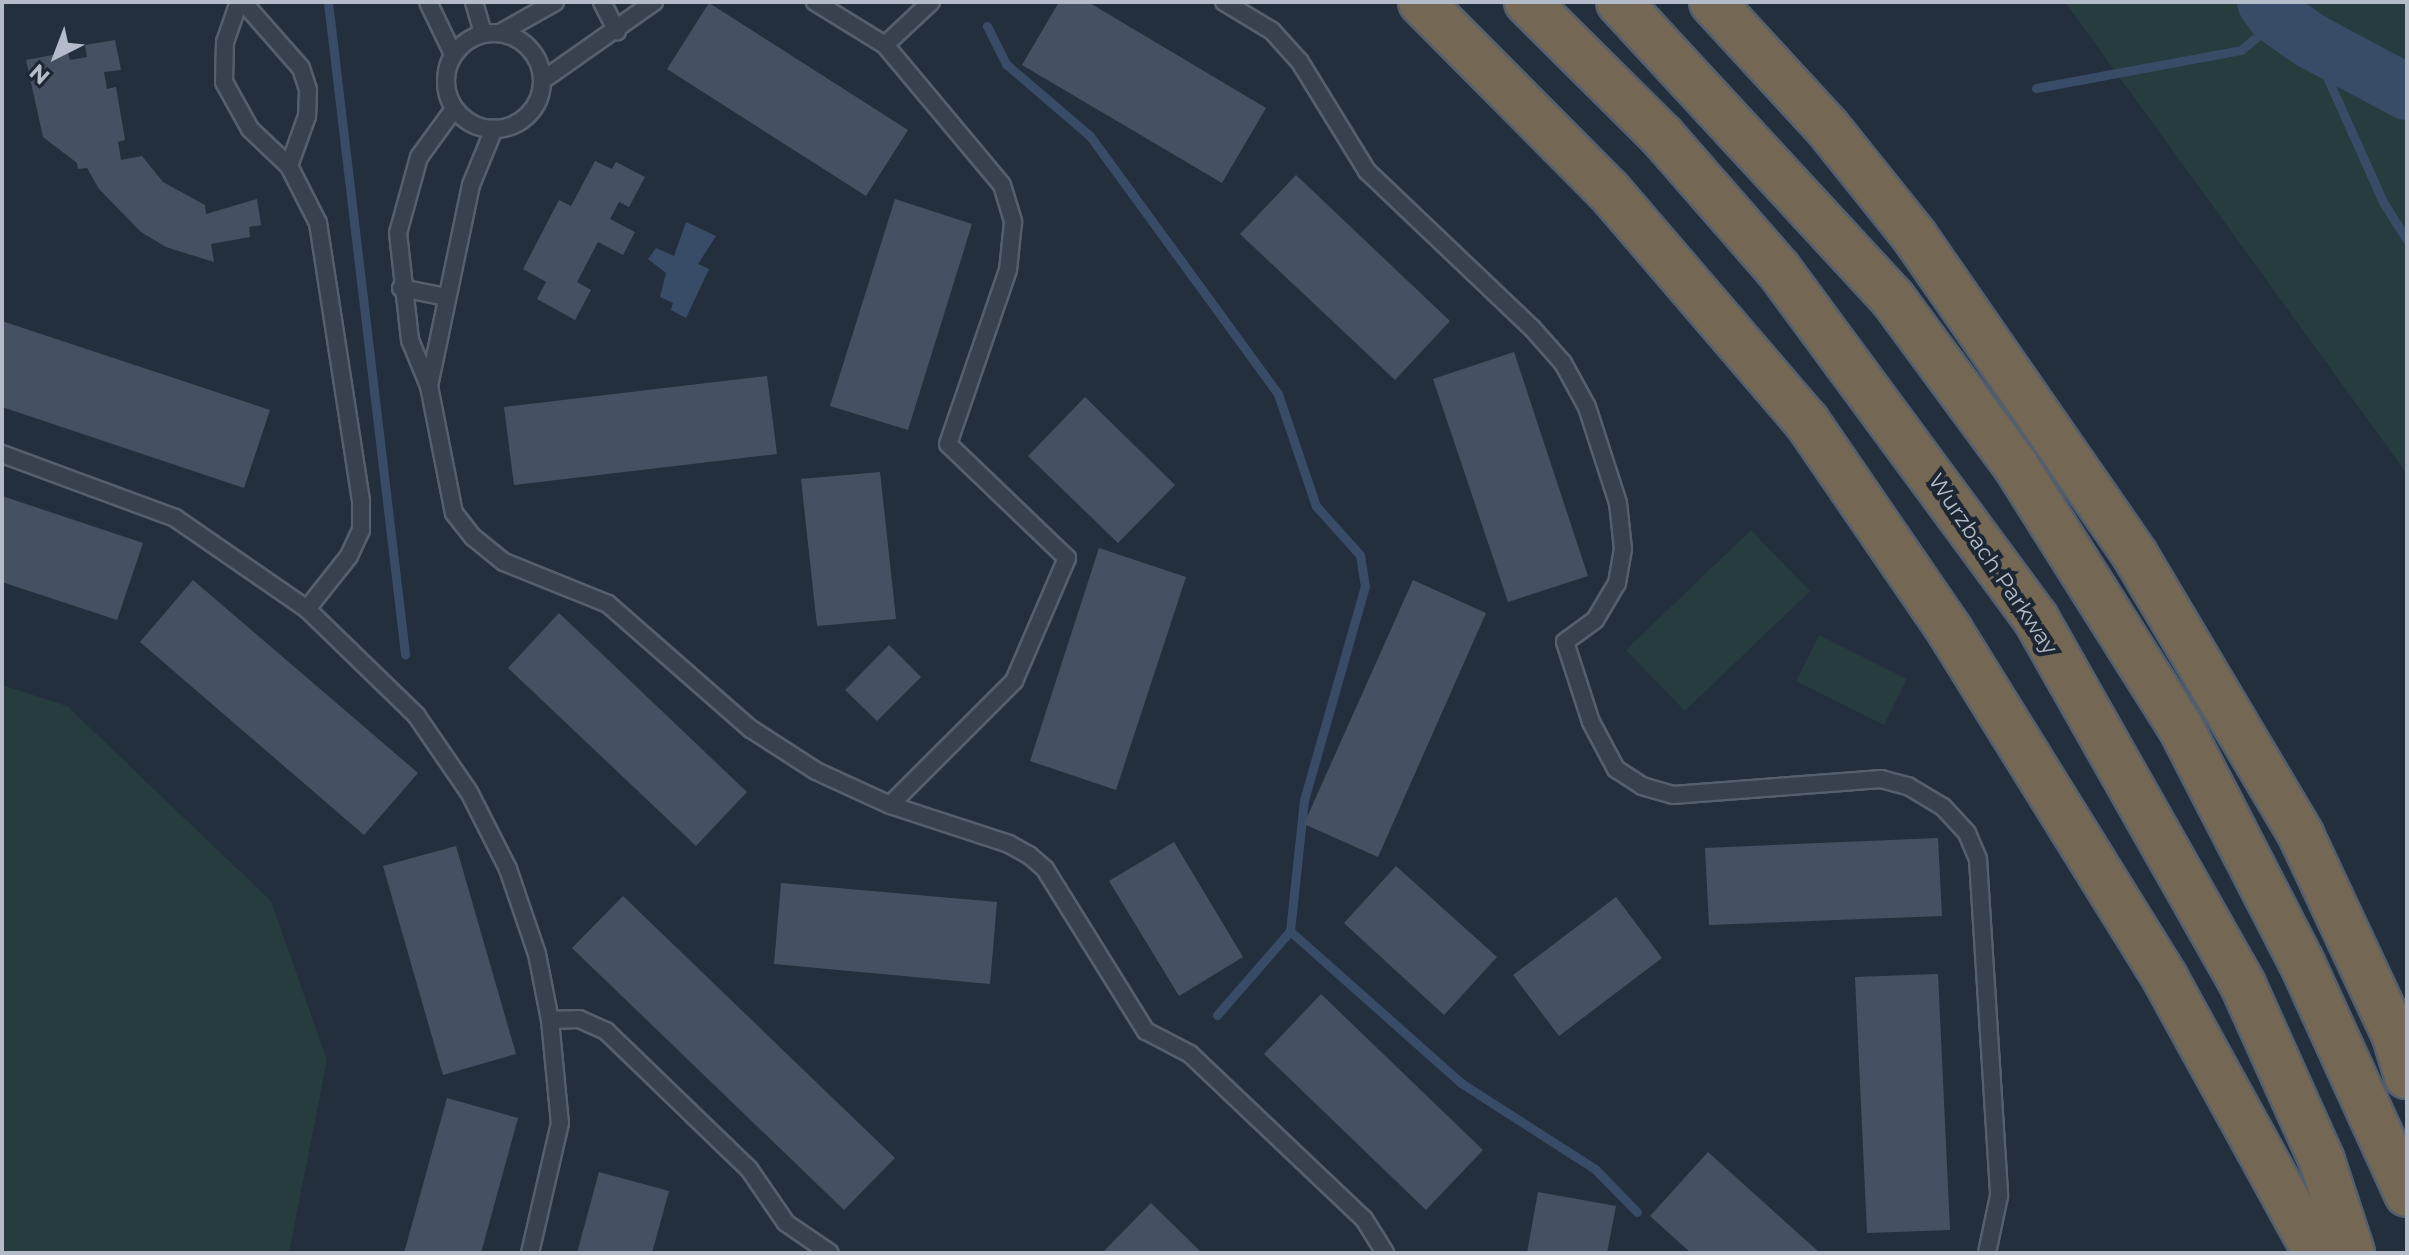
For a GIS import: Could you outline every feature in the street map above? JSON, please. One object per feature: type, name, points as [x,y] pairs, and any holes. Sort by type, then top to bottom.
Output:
[{"type":"highway","points":[[1421,2],[1608,190],[1807,422],[1950,631],[2166,980],[2316,1253]]},
{"type":"highway","name":"Wurzbach Parkway","points":[[1527,2],[1662,136],[1778,269],[2036,619],[2243,985],[2322,1161],[2352,1253]]},
{"type":"highway","points":[[1619,2],[1893,299],[2016,466],[2180,726],[2301,961],[2407,1194]]},
{"type":"highway","points":[[1712,2],[1827,127],[1915,237],[2135,555],[2301,835],[2395,1036],[2407,1076]]},
{"type":"lane","points":[[289,166],[307,116],[308,90],[301,68],[241,2],[225,42],[224,82],[250,129],[289,166],[325,246],[361,501],[361,530],[349,556],[307,609]]},
{"type":"lane","points":[[428,2],[453,54],[446,91],[454,109],[465,120],[494,129],[523,120],[534,109],[543,80],[532,49],[502,32]]},
{"type":"lane","points":[[474,2],[483,33]]},
{"type":"lane","points":[[453,54],[483,33],[502,32],[555,2]]},
{"type":"lane","points":[[602,2],[617,31]]},
{"type":"lane","points":[[543,80],[617,31],[654,2]]},
{"type":"lane","points":[[815,2],[885,45],[1002,185],[1013,222],[1008,270],[948,444],[1067,558],[1014,681],[890,805]]},
{"type":"lane","points":[[885,45],[931,2]]},
{"type":"lane","points":[[1224,2],[1281,41],[1367,171],[1532,328],[1563,363],[1587,407],[1618,503],[1623,549],[1617,583],[1595,620],[1565,642],[1591,722],[1616,769],[1642,786],[1673,795],[1881,779],[1908,786],[1931,800],[1967,833],[1978,859],[1999,1196],[1987,1253]]},
{"type":"lane","points":[[454,109],[419,157],[398,233],[401,288],[410,340],[429,386],[451,501],[473,537],[504,562],[608,604],[751,729],[816,771],[890,805],[1009,844],[1045,869],[1146,1031],[1190,1054],[1364,1219],[1385,1253]]},
{"type":"lane","points":[[429,386],[471,185],[494,129]]},
{"type":"lane","points":[[401,288],[446,297]]},
{"type":"lane","points":[[2,454],[175,518],[307,609],[416,715],[469,792],[508,869],[537,954],[550,1020],[560,1123],[530,1253]]},
{"type":"lane","points":[[550,1020],[579,1019],[606,1031],[749,1169],[786,1223],[830,1253]]},
{"type":"green space","points":[[2065,2],[2407,2],[2407,474]]},
{"type":"green space","points":[[1751,530],[1810,591],[1685,711],[1626,650]]},
{"type":"green space","points":[[1819,635],[1907,679],[1884,725],[1796,681]]},
{"type":"green space","points":[[2,685],[67,706],[271,901],[327,1060],[289,1253],[2,1253]]},
{"type":"water","points":[[686,222],[716,236],[698,264],[709,269],[686,318],[671,310],[673,303],[660,297],[666,273],[648,259],[656,248],[674,256]]},
{"type":"building","points":[[1059,2],[1088,2],[1266,108],[1222,183],[1022,65]]},
{"type":"building","points":[[709,3],[908,130],[866,196],[667,69]]},
{"type":"building","points":[[115,40],[121,70],[104,72],[107,89],[116,87],[125,140],[118,142],[121,160],[142,156],[163,182],[205,205],[206,214],[257,199],[261,225],[249,227],[250,237],[211,244],[214,262],[166,247],[141,232],[99,189],[87,168],[78,169],[77,163],[43,137],[26,60],[68,52],[70,60],[87,57],[85,45]]},
{"type":"building","points":[[595,161],[612,169],[616,162],[645,177],[629,207],[619,202],[610,219],[635,232],[623,255],[598,242],[577,282],[591,290],[575,320],[537,299],[546,282],[523,269],[559,200],[571,206]]},
{"type":"building","points":[[1296,175],[1450,321],[1395,380],[1240,234]]},
{"type":"building","points":[[895,199],[972,224],[908,430],[830,406]]},
{"type":"building","points":[[2,321],[270,410],[244,488],[2,407]]},
{"type":"building","points":[[1514,352],[1588,576],[1508,602],[1433,379]]},
{"type":"building","points":[[767,376],[777,454],[514,485],[504,407]]},
{"type":"building","points":[[1085,397],[1175,485],[1118,543],[1028,456]]},
{"type":"building","points":[[880,472],[896,619],[817,626],[801,479]]},
{"type":"building","points":[[2,496],[143,543],[117,620],[2,582]]},
{"type":"building","points":[[1099,548],[1186,577],[1116,790],[1030,761]]},
{"type":"building","points":[[193,580],[418,773],[364,835],[140,642]]},
{"type":"building","points":[[1413,580],[1486,613],[1378,857],[1304,824]]},
{"type":"building","points":[[559,613],[747,792],[696,846],[508,668]]},
{"type":"building","points":[[889,645],[921,677],[877,721],[845,690]]},
{"type":"building","points":[[1938,838],[1942,916],[1709,925],[1705,848]]},
{"type":"building","points":[[1174,842],[1243,957],[1179,996],[1109,881]]},
{"type":"building","points":[[456,846],[516,1054],[443,1075],[383,866]]},
{"type":"building","points":[[1396,866],[1497,957],[1444,1015],[1344,923]]},
{"type":"building","points":[[781,883],[997,902],[990,984],[774,964]]},
{"type":"building","points":[[623,896],[895,1158],[844,1210],[572,948]]},
{"type":"building","points":[[1616,897],[1662,958],[1559,1036],[1513,975]]},
{"type":"building","points":[[1938,974],[1950,1230],[1867,1233],[1855,977]]},
{"type":"building","points":[[1321,994],[1483,1150],[1426,1210],[1264,1054]]},
{"type":"building","points":[[447,1098],[518,1118],[481,1253],[404,1253]]},
{"type":"building","points":[[1708,1152],[1820,1253],[1691,1253],[1650,1216]]},
{"type":"building","points":[[599,1172],[669,1191],[652,1253],[577,1253]]},
{"type":"building","points":[[1538,1192],[1616,1206],[1607,1253],[1527,1253]]},
{"type":"building","points":[[1151,1203],[1202,1253],[1102,1253]]},
{"type":"waterway","points":[[328,2],[405,654]]},
{"type":"waterway","points":[[2265,2],[2275,16],[2311,41],[2407,92]]},
{"type":"waterway","points":[[2036,88],[2241,50],[2279,18]]},
{"type":"waterway","points":[[987,26],[1006,64],[1090,136],[1278,394],[1316,506],[1360,555],[1365,586],[1304,800],[1290,931],[1461,1083],[1595,1169],[1637,1212]]},
{"type":"waterway","points":[[2311,41],[2383,202],[2407,240]]},
{"type":"waterway","points":[[1217,1015],[1290,931]]}]
